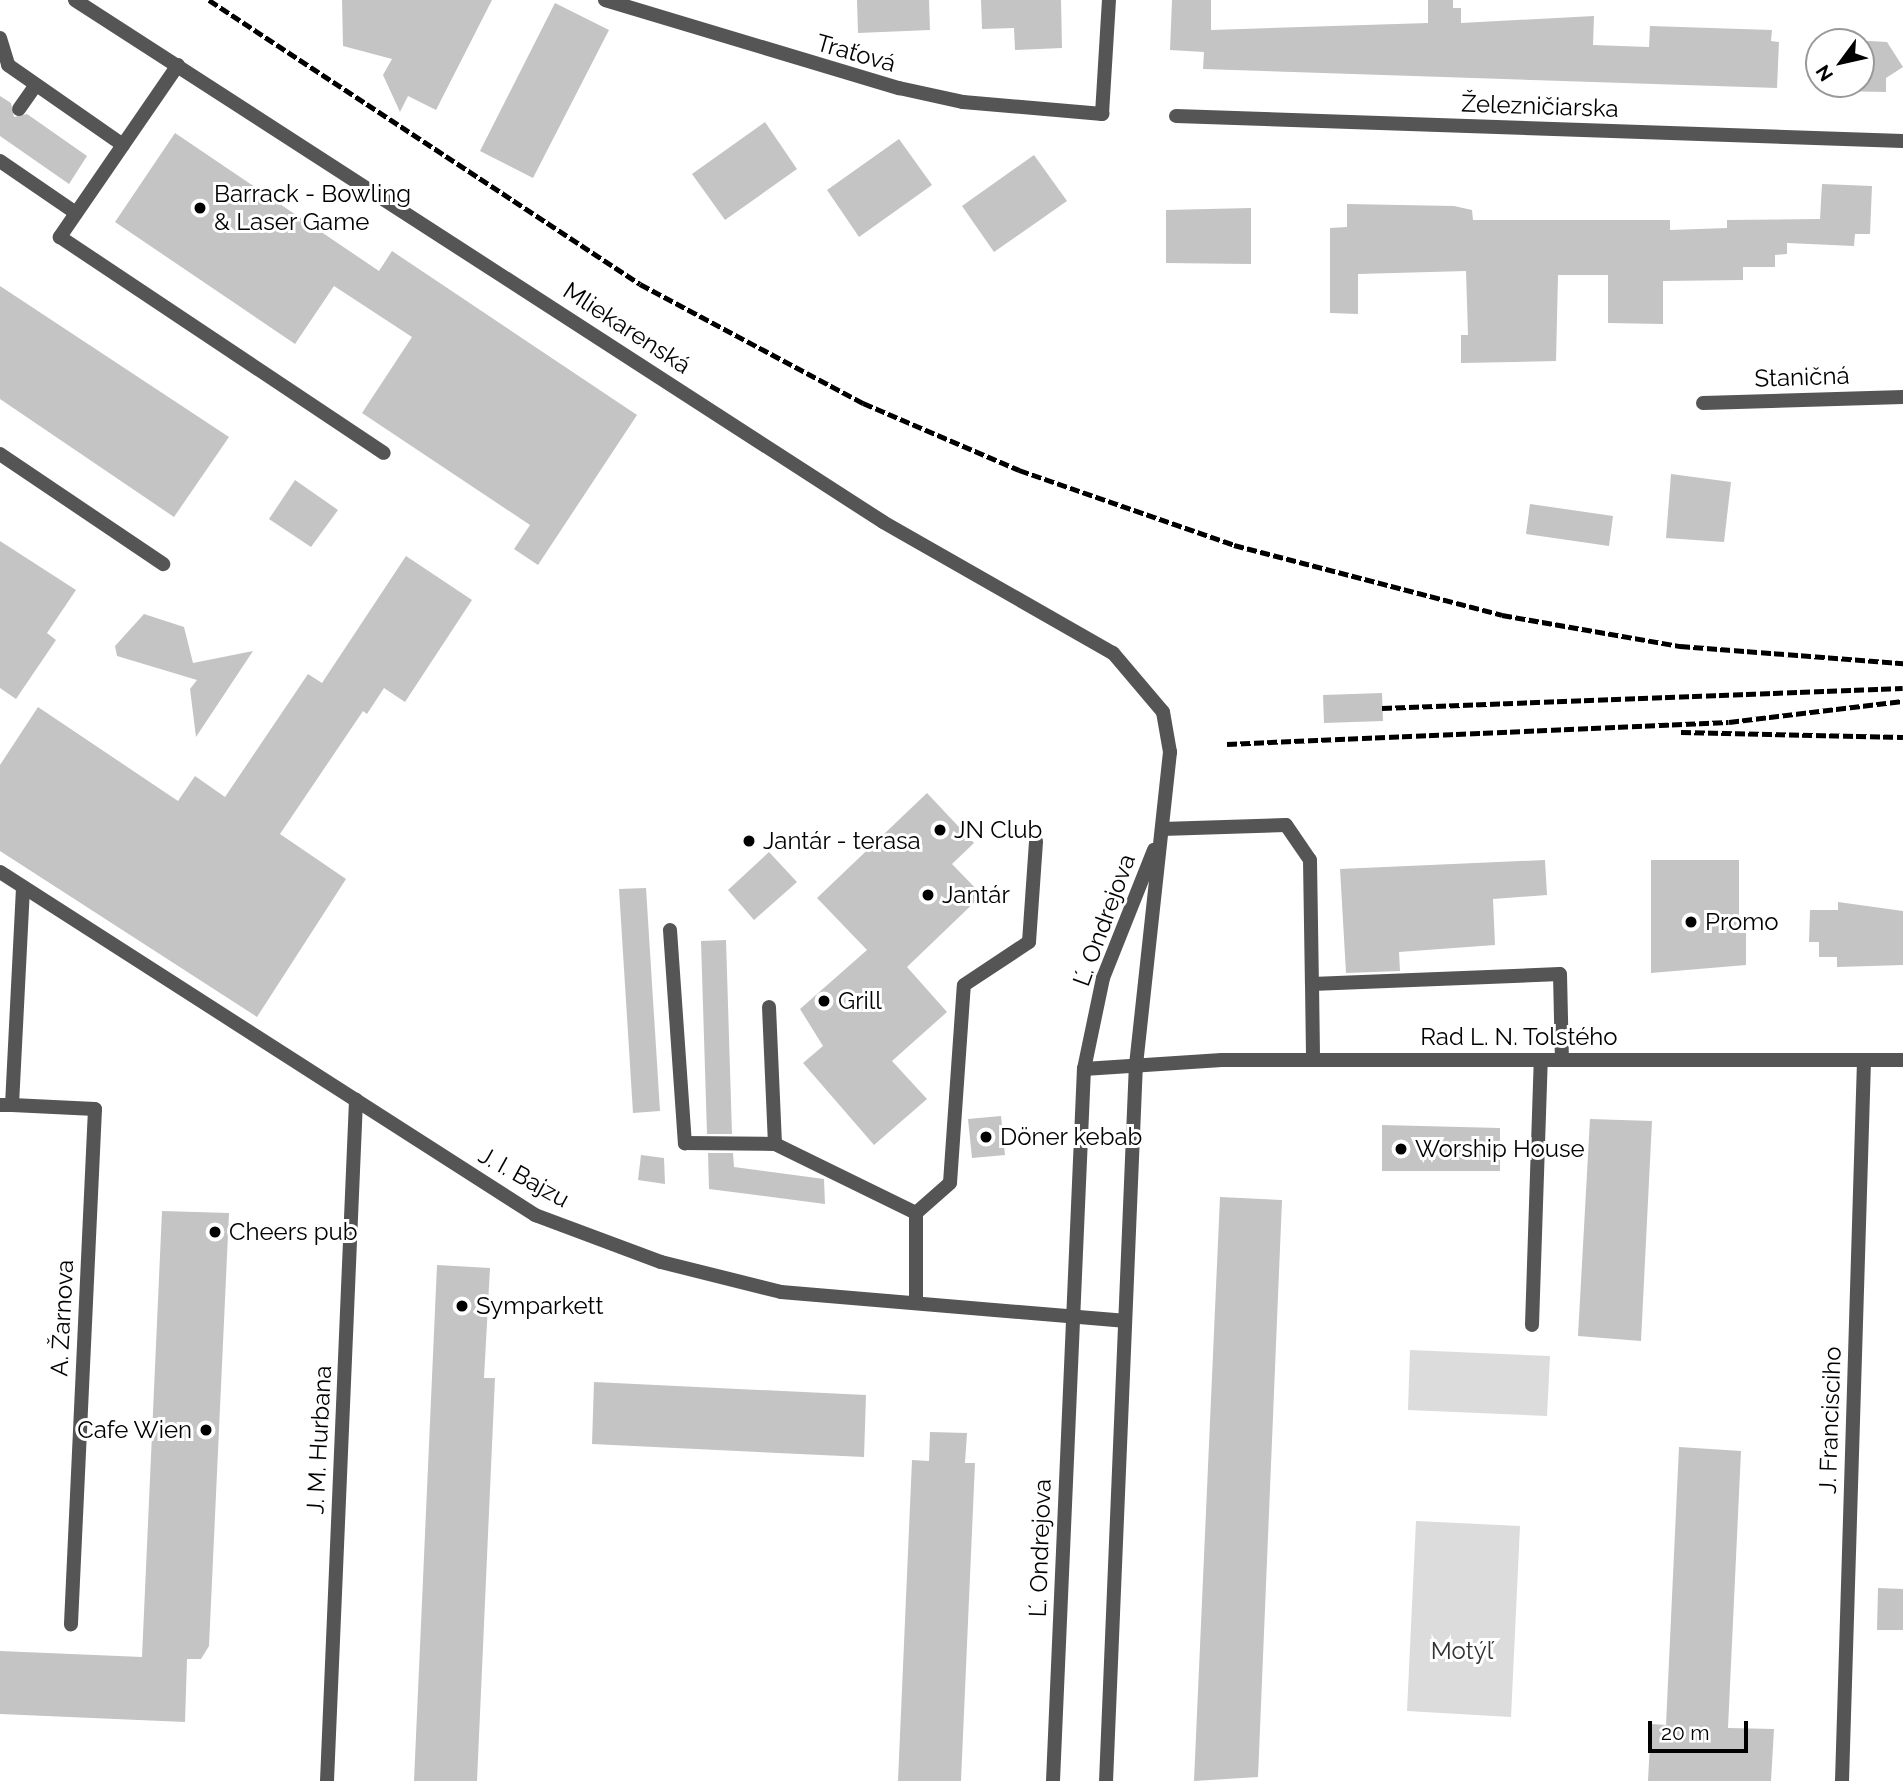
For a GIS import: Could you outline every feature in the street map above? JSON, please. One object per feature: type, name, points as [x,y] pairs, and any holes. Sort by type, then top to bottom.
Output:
[{"type":"street","name":"Mliekarenská","points":[[75,0],[883,522],[1113,653],[1151,693]]},
{"type":"street","name":"Traťová","points":[[605,0],[899,88],[963,102],[1102,114],[1110,0]]},
{"type":"street","points":[[0,38],[8,65],[123,145]]},
{"type":"street","points":[[178,65],[60,237],[384,453]]},
{"type":"street","points":[[19,108],[36,85]]},
{"type":"street","name":"Železničiarska","points":[[1176,116],[1903,141]]},
{"type":"street","points":[[0,160],[76,213]]},
{"type":"street","name":"Staničná","points":[[1703,403],[1903,397]]},
{"type":"street","points":[[0,454],[163,564]]},
{"type":"street","name":"Ľ. Ondrejova","points":[[1106,1781],[1136,1063],[1162,829],[1169,732],[1151,693]]},
{"type":"street","points":[[1162,829],[1286,825],[1310,860],[1313,1060]]},
{"type":"street","name":"Ľ. Ondrejova","points":[[1053,1781],[1084,1069],[1102,978],[1162,829]]},
{"type":"street","points":[[916,1303],[916,1213],[950,1183],[964,985],[1029,942],[1036,841]]},
{"type":"street","name":"J. I. Bajzu","points":[[0,872],[536,1215],[662,1262],[781,1292],[1073,1317]]},
{"type":"street","points":[[6,1105],[23,887]]},
{"type":"street","points":[[670,930],[685,1143],[775,1144],[916,1213]]},
{"type":"street","points":[[1312,984],[1560,974],[1562,1059]]},
{"type":"street","points":[[769,1007],[775,1144]]},
{"type":"street","name":"Rad L. N. Tolstého","points":[[1136,1063],[1562,1059],[1903,1060]]},
{"type":"street","points":[[1532,1325],[1541,1060]]},
{"type":"street","name":"J. Francisciho","points":[[1842,1781],[1864,1060]]},
{"type":"street","points":[[1084,1069],[1136,1063]]},
{"type":"street","name":"J. M. Hurbana","points":[[327,1781],[356,1100]]},
{"type":"street","name":"A. Žarnova","points":[[6,1105],[95,1109],[71,1624]]},
{"type":"street","points":[[1073,1317],[1124,1321]]},
{"type":"green space","points":[[1410,1350],[1550,1356],[1547,1416],[1408,1410]]},
{"type":"green space","name":"Motýľ","points":[[1416,1521],[1520,1526],[1511,1717],[1407,1711]]},
{"type":"building","points":[[342,0],[492,0],[436,110],[408,96],[400,112],[383,75],[392,59],[343,46]]},
{"type":"building","points":[[857,0],[929,0],[930,30],[858,33]]},
{"type":"building","points":[[981,0],[1061,0],[1062,48],[1015,50],[1014,28],[982,29]]},
{"type":"building","points":[[1172,0],[1211,0],[1211,30],[1428,23],[1428,0],[1453,0],[1453,8],[1461,8],[1461,23],[1594,16],[1593,45],[1649,47],[1650,26],[1772,30],[1771,41],[1779,42],[1777,88],[1203,69],[1204,52],[1170,50]]},
{"type":"building","points":[[555,3],[609,30],[533,178],[480,151]]},
{"type":"building","points":[[1875,41],[1887,42],[1903,67],[1886,78],[1886,92],[1875,92]]},
{"type":"building","points":[[0,96],[11,103],[14,117],[27,114],[87,156],[69,184],[0,136]]},
{"type":"building","points":[[765,122],[797,169],[725,220],[692,174]]},
{"type":"building","points":[[175,133],[379,271],[392,251],[637,415],[538,565],[514,549],[530,525],[362,413],[412,337],[334,286],[295,344],[115,222]]},
{"type":"building","points":[[899,139],[932,185],[859,237],[827,190]]},
{"type":"building","points":[[1034,155],[1067,201],[994,252],[962,206]]},
{"type":"building","points":[[1822,184],[1872,186],[1870,234],[1855,234],[1854,246],[1787,243],[1787,254],[1775,255],[1775,267],[1743,267],[1743,280],[1663,281],[1663,324],[1608,323],[1608,275],[1558,275],[1556,361],[1461,363],[1461,335],[1468,335],[1466,271],[1358,274],[1358,314],[1330,313],[1330,228],[1347,227],[1347,204],[1454,206],[1472,210],[1473,220],[1670,220],[1670,230],[1727,228],[1727,220],[1820,219]]},
{"type":"building","points":[[1251,208],[1251,264],[1166,263],[1166,210]]},
{"type":"building","points":[[0,286],[229,437],[174,517],[0,399]]},
{"type":"building","points":[[1671,474],[1731,482],[1724,542],[1666,538]]},
{"type":"building","points":[[295,480],[338,510],[311,547],[269,519]]},
{"type":"building","points":[[1530,504],[1613,516],[1609,546],[1526,534]]},
{"type":"building","points":[[0,541],[76,590],[47,633],[56,640],[16,699],[0,688]]},
{"type":"building","points":[[406,556],[472,600],[405,702],[384,688],[367,714],[363,711],[280,834],[346,879],[257,1017],[0,851],[0,765],[38,707],[178,801],[195,776],[225,797],[308,674],[322,683]]},
{"type":"building","points":[[144,614],[184,627],[193,663],[253,651],[196,737],[190,689],[197,680],[117,656],[115,646]]},
{"type":"building","points":[[1382,693],[1383,721],[1324,723],[1323,695]]},
{"type":"building","points":[[927,793],[974,843],[952,864],[982,895],[907,967],[947,1012],[892,1061],[927,1099],[874,1145],[803,1063],[823,1046],[800,1009],[867,950],[817,898]]},
{"type":"building","points":[[769,852],[797,882],[754,920],[728,890]]},
{"type":"building","points":[[1545,860],[1547,895],[1493,899],[1495,945],[1399,952],[1400,971],[1346,973],[1340,869]]},
{"type":"building","name":"Promo","points":[[1651,860],[1739,860],[1739,933],[1746,933],[1746,965],[1651,973]]},
{"type":"building","points":[[646,888],[660,1111],[633,1113],[619,889]]},
{"type":"building","points":[[1838,902],[1903,911],[1903,965],[1837,967],[1837,957],[1819,957],[1819,942],[1809,942],[1810,910],[1838,910]]},
{"type":"building","points":[[726,940],[732,1134],[707,1134],[701,941]]},
{"type":"building","name":"Döner kebab","points":[[1001,1116],[1005,1155],[972,1158],[968,1119]]},
{"type":"building","points":[[1590,1119],[1652,1121],[1641,1341],[1578,1336]]},
{"type":"building","points":[[1382,1125],[1500,1128],[1500,1171],[1382,1171]]},
{"type":"building","points":[[708,1153],[733,1153],[734,1167],[824,1179],[825,1204],[709,1189]]},
{"type":"building","points":[[641,1155],[664,1158],[665,1184],[638,1180]]},
{"type":"building","points":[[1220,1197],[1282,1200],[1258,1777],[1194,1781]]},
{"type":"building","points":[[162,1211],[229,1213],[209,1646],[201,1659],[187,1659],[185,1722],[0,1714],[0,1651],[142,1657]]},
{"type":"building","points":[[437,1265],[490,1268],[484,1378],[495,1378],[477,1781],[414,1781]]},
{"type":"building","points":[[594,1382],[866,1395],[864,1457],[592,1444]]},
{"type":"building","points":[[930,1432],[967,1433],[965,1463],[975,1463],[961,1781],[898,1781],[912,1460],[929,1461]]},
{"type":"building","points":[[1679,1447],[1741,1451],[1728,1728],[1774,1729],[1771,1781],[1648,1781],[1651,1724],[1666,1725]]},
{"type":"building","points":[[1878,1588],[1903,1589],[1903,1630],[1877,1630]]},
{"type":"railway","points":[[209,0],[640,284],[863,403],[1019,470],[1234,545],[1502,615],[1680,646],[1903,663]]},
{"type":"railway","points":[[1382,708],[1903,688]]},
{"type":"railway","points":[[1227,744],[1729,722],[1903,701]]},
{"type":"railway","points":[[1681,732],[1903,737]]},
{"type":"place","name":"Barrack - Bowling & Laser Game","points":[[200,208]]},
{"type":"place","name":"JN Club","points":[[940,830]]},
{"type":"place","name":"Jantár - terasa","points":[[749,841]]},
{"type":"place","name":"Jantár","points":[[928,895]]},
{"type":"place","name":"Promo","points":[[1691,922]]},
{"type":"place","name":"Grill","points":[[824,1001]]},
{"type":"place","name":"Döner kebab","points":[[986,1137]]},
{"type":"place","name":"Worship House","points":[[1401,1149]]},
{"type":"place","name":"Cheers pub","points":[[215,1232]]},
{"type":"place","name":"Symparkett","points":[[462,1306]]},
{"type":"place","name":"Cafe Wien","points":[[206,1430]]}]
